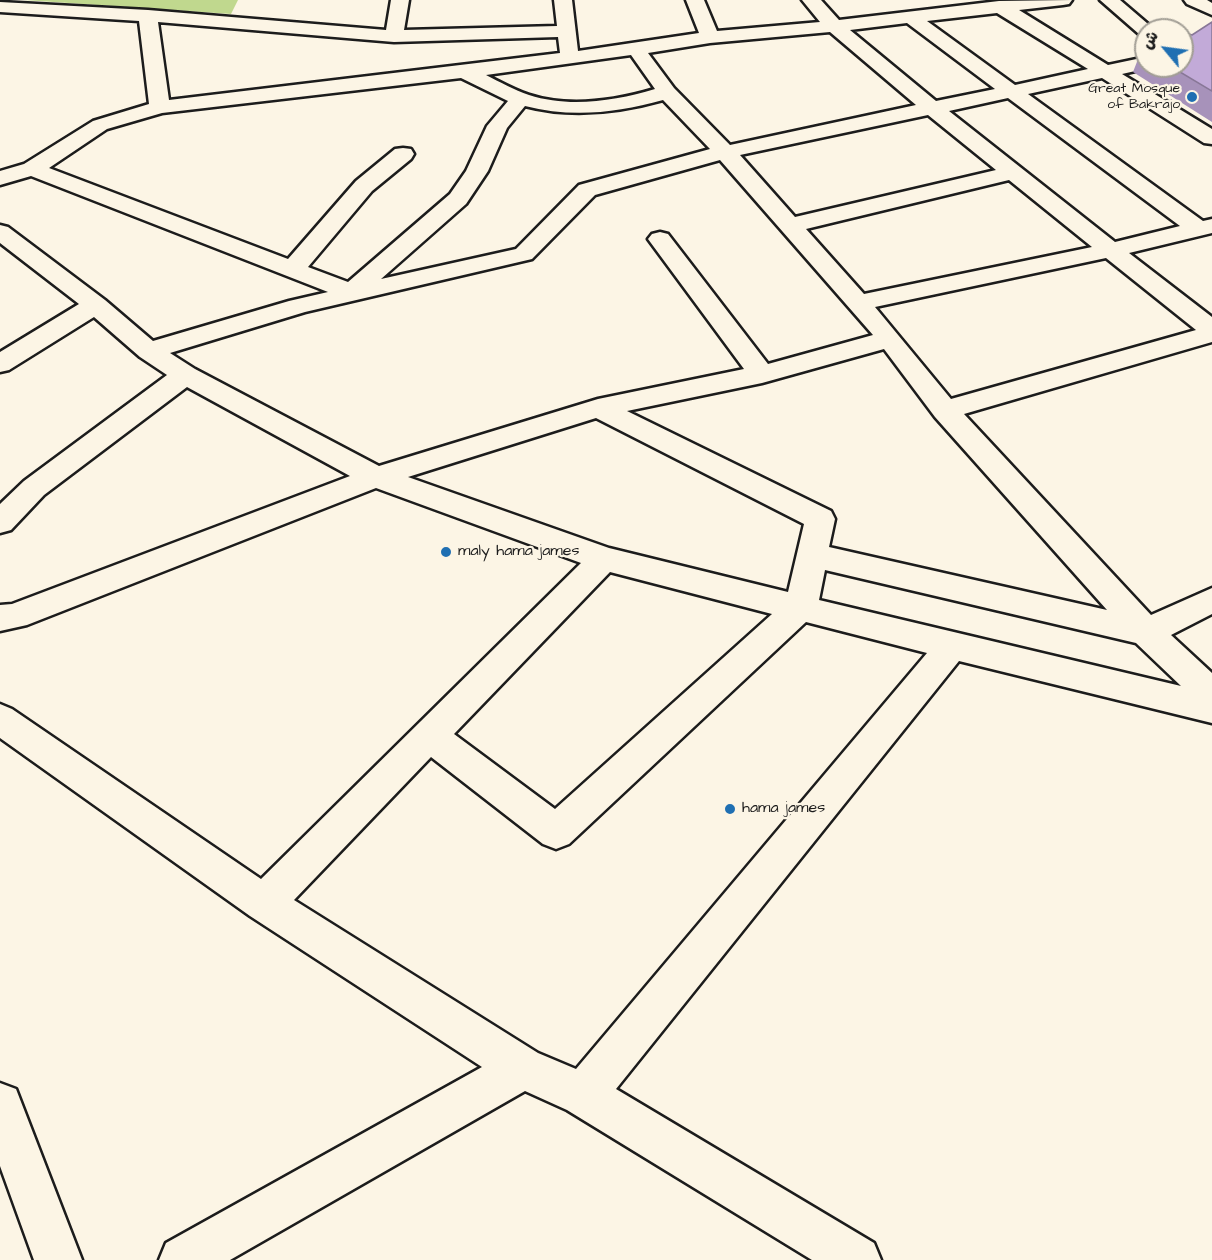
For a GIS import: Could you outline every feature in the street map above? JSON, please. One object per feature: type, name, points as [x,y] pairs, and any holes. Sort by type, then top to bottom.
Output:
[{"type":"street","points":[[394,36],[400,0]]},
{"type":"street","points":[[563,0],[570,58]]},
{"type":"street","points":[[695,0],[710,37]]},
{"type":"street","points":[[811,0],[834,26],[932,108],[1212,332]]},
{"type":"street","points":[[0,178],[32,169],[100,125],[160,107],[464,72],[710,37],[910,17],[958,5],[999,6],[1063,0]]},
{"type":"street","points":[[1109,0],[1134,20]]},
{"type":"street","points":[[1193,0],[1212,10]]},
{"type":"street","points":[[999,6],[1212,138]]},
{"type":"street","points":[[0,7],[148,16],[245,16],[394,36],[567,31]]},
{"type":"street","points":[[148,16],[160,107]]},
{"type":"street","points":[[910,17],[1012,92],[1205,227]]},
{"type":"street","points":[[636,49],[667,92],[725,152],[890,339],[945,410],[1146,632],[1212,694]]},
{"type":"street","points":[[149,351],[351,292],[524,254],[587,190],[725,152],[1134,66]]},
{"type":"street","points":[[464,72],[520,99],[548,106],[592,108],[634,102],[667,92]]},
{"type":"street","points":[[351,292],[458,199],[477,171],[497,126],[520,99]]},
{"type":"street","points":[[293,269],[364,186],[403,154]]},
{"type":"street","points":[[32,169],[351,292]]},
{"type":"street","points":[[788,226],[1011,172]]},
{"type":"street","points":[[857,303],[1110,250],[1205,227]]},
{"type":"street","points":[[0,231],[96,305],[149,351],[185,375],[376,477],[604,559],[1212,708]]},
{"type":"street","points":[[660,239],[762,374]]},
{"type":"street","points":[[0,364],[96,305]]},
{"type":"street","points":[[945,410],[1212,332]]},
{"type":"street","points":[[0,618],[15,616],[376,477],[598,408],[762,374],[890,339]]},
{"type":"street","points":[[0,522],[34,488],[185,375]]},
{"type":"street","points":[[429,735],[556,832],[801,607],[820,519],[598,408]]},
{"type":"street","points":[[812,555],[1146,632],[1212,600]]},
{"type":"street","points":[[264,903],[604,559]]},
{"type":"street","points":[[583,1094],[952,646]]},
{"type":"street","points":[[0,719],[264,903],[523,1068],[583,1094],[857,1260]]},
{"type":"street","points":[[183,1260],[523,1068]]},
{"type":"street","points":[[0,1106],[58,1260]]},
{"type":"green space","points":[[24,0],[238,0],[231,14]]},
{"type":"building","points":[[1212,22],[1212,91],[1190,78],[1194,78],[1194,34]]},
{"type":"place","name":"Great Mosque of Bakrajo","points":[[1192,97]]},
{"type":"place","name":"maly hama james","points":[[446,552]]},
{"type":"place","name":"hama james","points":[[730,809]]}]
